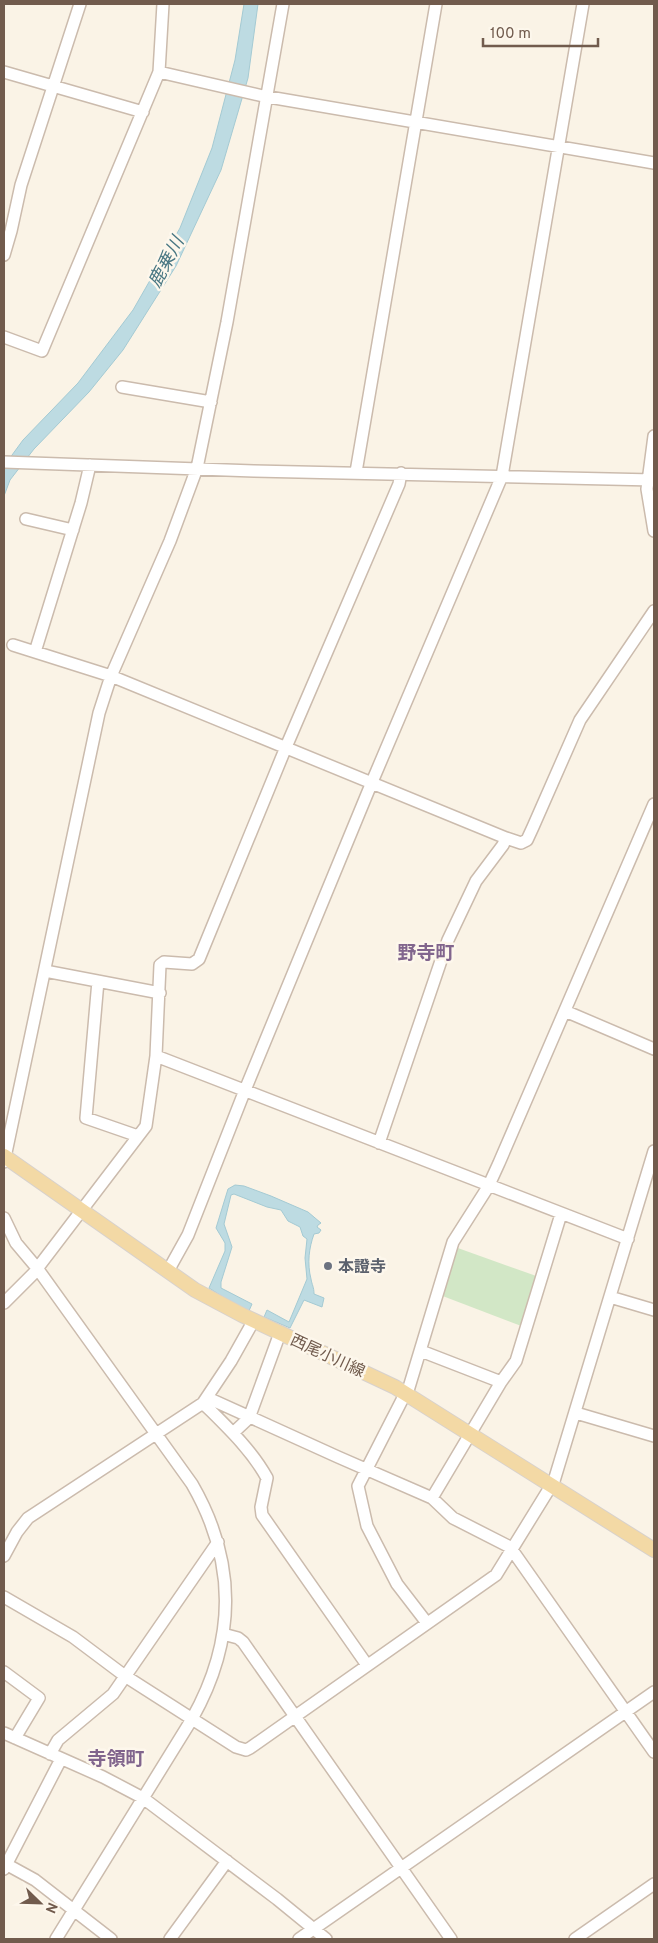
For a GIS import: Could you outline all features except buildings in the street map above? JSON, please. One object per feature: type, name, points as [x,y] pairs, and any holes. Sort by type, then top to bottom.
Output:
[{"type":"main road","name":"西尾小川線","points":[[4,1158],[209,1298],[384,1381],[407,1394],[654,1550]]},
{"type":"street","points":[[4,254],[12,230],[20,185],[80,4]]},
{"type":"street","points":[[4,337],[42,351],[159,72],[163,4]]},
{"type":"street","points":[[4,1158],[45,971],[93,735],[111,676],[170,541],[197,468],[212,402],[264,96],[283,4]]},
{"type":"street","points":[[356,472],[436,4]]},
{"type":"street","points":[[168,1271],[188,1235],[245,1090],[372,782],[502,476],[584,4]]},
{"type":"street","points":[[4,72],[143,112]]},
{"type":"street","points":[[159,72],[264,96],[654,163]]},
{"type":"street","points":[[122,387],[212,402]]},
{"type":"street","points":[[654,436],[651,480],[647,489],[654,531]]},
{"type":"street","points":[[4,462],[254,471],[651,480]]},
{"type":"street","points":[[35,652],[73,530],[89,474],[90,464]]},
{"type":"street","points":[[4,1301],[37,1268],[138,1136],[146,1122],[156,1056],[162,963],[192,964],[199,959],[286,747],[399,484],[401,473]]},
{"type":"street","points":[[26,518],[73,530]]},
{"type":"street","points":[[13,645],[111,676],[506,838],[521,842],[527,840],[580,720],[654,611]]},
{"type":"street","points":[[426,1623],[398,1584],[367,1526],[358,1486],[403,1398],[407,1394],[453,1242],[488,1186],[654,806]]},
{"type":"street","points":[[379,1143],[448,940],[476,881],[503,845],[506,838]]},
{"type":"street","points":[[45,971],[160,993]]},
{"type":"street","points":[[98,981],[86,1118],[138,1136]]},
{"type":"street","points":[[565,1011],[654,1049]]},
{"type":"street","points":[[156,1056],[628,1240]]},
{"type":"street","points":[[4,1597],[73,1637],[125,1676],[236,1747],[246,1750],[426,1623],[492,1579],[512,1550],[552,1486],[576,1413],[610,1296],[650,1181],[654,1151]]},
{"type":"street","points":[[432,1498],[501,1382],[516,1361],[561,1214]]},
{"type":"street","points":[[4,1218],[16,1243],[37,1268],[197,1493],[218,1542],[225,1579],[226,1607],[223,1634],[219,1657],[211,1680],[192,1719],[56,1939]]},
{"type":"street","points":[[610,1296],[654,1310]]},
{"type":"street","points":[[4,1556],[7,1544],[28,1518],[205,1400],[231,1361],[254,1320]]},
{"type":"street","points":[[233,1433],[249,1418],[280,1333]]},
{"type":"street","points":[[421,1351],[501,1382]]},
{"type":"street","points":[[205,1400],[432,1498],[454,1518],[512,1550],[654,1752]]},
{"type":"street","points":[[205,1400],[267,1478],[261,1507],[262,1515],[367,1665]]},
{"type":"street","points":[[576,1413],[654,1436]]},
{"type":"street","points":[[50,1754],[58,1740],[113,1694],[218,1542]]},
{"type":"street","points":[[223,1634],[238,1638],[243,1642],[451,1939]]},
{"type":"street","points":[[4,1672],[39,1698],[15,1738]]},
{"type":"street","points":[[299,1939],[654,1692]]},
{"type":"street","points":[[4,1733],[104,1777],[143,1798],[326,1939]]},
{"type":"street","points":[[61,1759],[5,1865],[35,1880],[111,1939]]},
{"type":"street","points":[[170,1939],[227,1861]]},
{"type":"street","points":[[575,1939],[654,1884]]},
{"type":"green space","points":[[455,1247],[539,1277],[524,1327],[440,1295]]},
{"type":"water","name":"鹿乗川","points":[[244,4],[258,4],[248,78],[221,170],[176,266],[123,350],[89,392],[34,449],[10,480],[4,496],[4,466],[23,440],[78,383],[133,310],[180,228],[212,148],[235,60]]},
{"type":"water","points":[[235,1185],[244,1186],[308,1212],[321,1223],[317,1227],[321,1230],[319,1233],[314,1234],[312,1239],[309,1261],[314,1294],[324,1298],[322,1307],[304,1300],[290,1328],[264,1317],[267,1310],[289,1322],[307,1279],[305,1258],[307,1239],[303,1236],[300,1227],[288,1221],[281,1210],[267,1207],[234,1194],[231,1195],[224,1224],[232,1247],[221,1282],[221,1288],[252,1304],[248,1313],[209,1288],[225,1251],[225,1243],[216,1228],[228,1189]]},
{"type":"place","name":"本證寺","points":[[328,1266]]},
{"type":"district","name":"野寺町","points":[[426,952]]},
{"type":"district","name":"寺領町","points":[[116,1758]]}]
